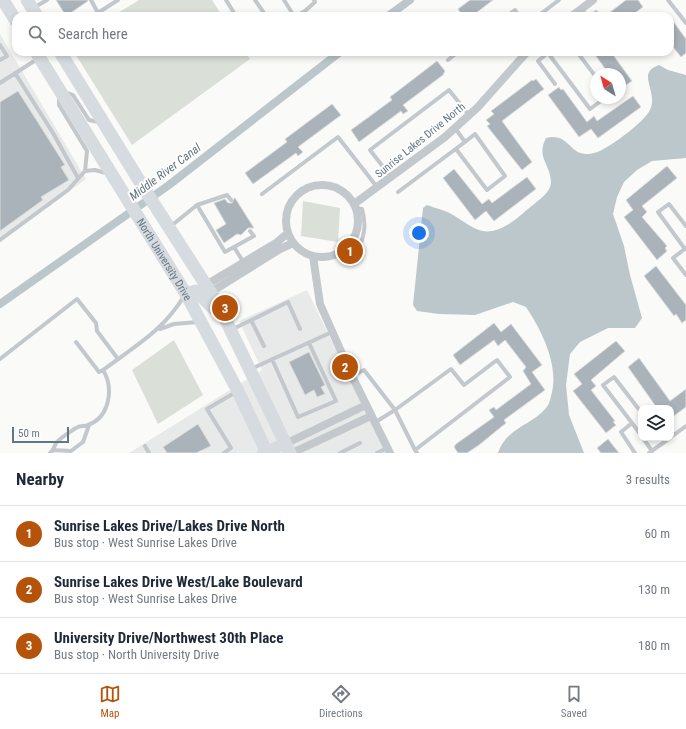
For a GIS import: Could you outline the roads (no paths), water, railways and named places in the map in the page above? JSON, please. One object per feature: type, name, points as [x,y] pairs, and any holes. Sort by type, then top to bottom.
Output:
[{"type":"main road","points":[[3,0],[12,15]]},
{"type":"main road","name":"North University Drive","points":[[38,56],[129,200],[186,294],[238,391],[266,452]]},
{"type":"main road","name":"North University Drive","points":[[62,56],[145,190],[208,288],[229,326],[289,450]]},
{"type":"main road","points":[[186,294],[196,291],[201,294],[229,326]]},
{"type":"street","points":[[585,12],[594,0]]},
{"type":"street","name":"Sunrise Lakes Drive North","points":[[355,206],[469,115],[523,56]]},
{"type":"street","points":[[325,185],[334,187],[342,191],[355,206],[358,225],[355,235],[350,244],[333,255],[313,256],[299,249],[293,243],[288,233],[286,215],[289,207],[293,199],[307,188],[325,185]]},
{"type":"street","points":[[208,288],[276,243],[288,233]]},
{"type":"street","points":[[208,288],[293,243]]},
{"type":"street","points":[[313,256],[320,304],[352,376],[388,450]]},
{"type":"street","points":[[289,450],[366,405]]},
{"type":"street","points":[[266,452],[289,450],[373,419]]},
{"type":"lane","points":[[32,8],[47,0]]},
{"type":"lane","points":[[91,0],[98,12],[118,0]]},
{"type":"lane","points":[[226,0],[234,12]]},
{"type":"lane","points":[[255,0],[263,12]]},
{"type":"lane","points":[[284,0],[292,12]]},
{"type":"lane","points":[[303,12],[315,2],[314,0]]},
{"type":"lane","points":[[543,12],[559,0]]},
{"type":"lane","points":[[668,0],[686,23]]},
{"type":"lane","points":[[0,45],[7,56],[0,60]]},
{"type":"lane","points":[[0,83],[36,56]]},
{"type":"lane","points":[[448,60],[453,56]]},
{"type":"lane","points":[[545,56],[538,61],[555,84]]},
{"type":"lane","points":[[551,56],[590,109],[597,104]]},
{"type":"lane","points":[[580,56],[590,69]]},
{"type":"lane","points":[[15,73],[53,134],[78,178]]},
{"type":"lane","points":[[0,240],[68,190],[85,171],[87,151],[59,105],[59,90],[73,95],[89,120],[104,123]]},
{"type":"lane","points":[[391,177],[370,150],[449,90],[469,115]]},
{"type":"lane","points":[[454,128],[465,142]]},
{"type":"lane","points":[[398,192],[474,134],[505,176],[487,190],[456,148]]},
{"type":"lane","points":[[262,194],[338,137],[378,187]]},
{"type":"lane","points":[[85,171],[95,170],[114,177]]},
{"type":"lane","points":[[169,227],[197,206],[227,195],[231,200]]},
{"type":"lane","points":[[686,226],[669,204],[658,212],[686,248],[673,258],[686,275]]},
{"type":"lane","points":[[197,206],[225,252],[254,236],[250,230]]},
{"type":"lane","points":[[234,247],[244,263]]},
{"type":"lane","points":[[76,342],[99,372],[157,330],[172,316],[186,294]]},
{"type":"lane","points":[[0,359],[77,299],[96,323],[97,331],[118,359]]},
{"type":"lane","points":[[229,326],[251,320],[288,302],[300,329]]},
{"type":"lane","points":[[251,320],[264,346]]},
{"type":"lane","points":[[157,330],[174,324],[201,322]]},
{"type":"lane","points":[[250,369],[332,332]]},
{"type":"lane","points":[[272,359],[298,417],[336,401],[309,343]]},
{"type":"lane","points":[[352,376],[364,370],[395,410],[416,451],[510,377],[497,360],[464,385],[451,369],[395,410],[373,419]]},
{"type":"lane","points":[[89,425],[84,442],[72,451],[52,452],[56,443],[78,426],[89,425],[99,417],[106,408],[109,400],[109,386],[103,370]]},
{"type":"lane","points":[[638,408],[614,377],[603,385],[638,431]]},
{"type":"lane","points":[[224,453],[231,448],[207,409],[238,391]]},
{"type":"lane","points":[[632,423],[620,432],[635,453]]},
{"type":"lane","points":[[674,435],[686,426]]},
{"type":"lane","points":[[644,441],[650,452],[662,441]]},
{"type":"lane","points":[[340,453],[360,443]]},
{"type":"lane","points":[[145,446],[149,453]]},
{"type":"lane","points":[[377,453],[388,450]]},
{"type":"waterway","name":"Middle River Canal","points":[[394,12],[410,0]]},
{"type":"waterway","name":"Middle River Canal","points":[[0,304],[169,185],[335,56]]},
{"type":"place","name":"Sunrise Lakes Drive/Lakes Drive North","points":[[350,251]]},
{"type":"place","name":"University Drive/Northwest 30th Place","points":[[225,308]]},
{"type":"place","name":"Sunrise Lakes Drive West/Lake Boulevard","points":[[345,367]]}]
